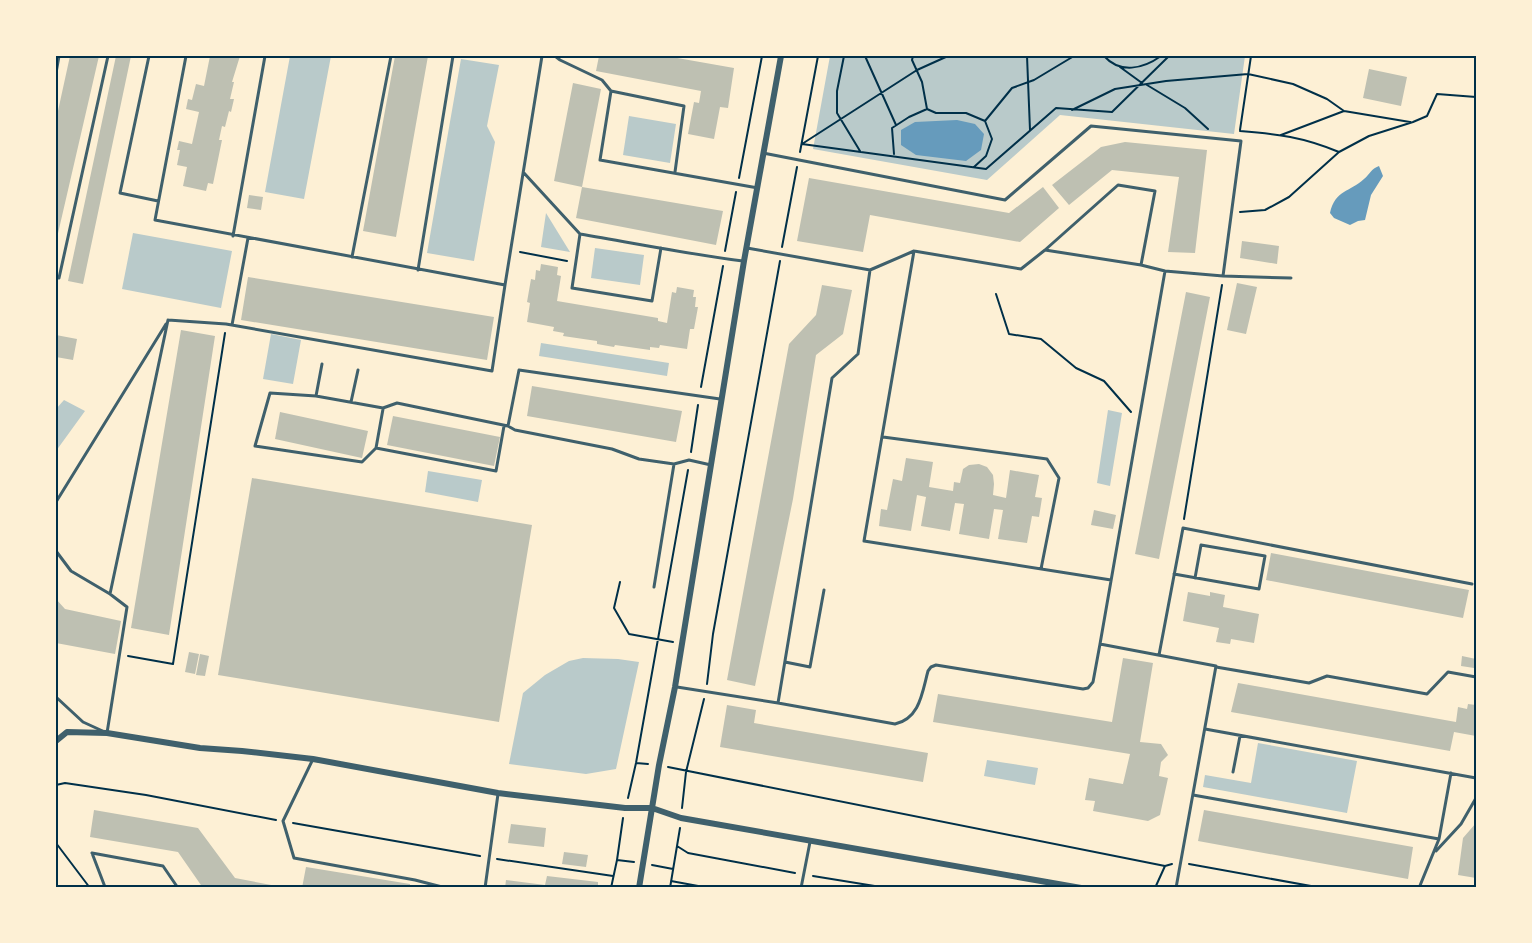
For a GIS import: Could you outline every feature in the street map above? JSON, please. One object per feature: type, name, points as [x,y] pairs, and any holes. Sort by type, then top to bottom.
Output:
[{"type":"street","points":[[639,888],[659,765],[675,687],[744,261],[781,56]]},
{"type":"street","points":[[56,741],[67,732],[107,733],[200,748],[313,759],[498,793],[625,808],[652,808],[681,818],[1081,888]]},
{"type":"lane","points":[[56,73],[59,56]]},
{"type":"lane","points":[[56,277],[59,278],[108,56]]},
{"type":"lane","points":[[149,56],[120,193],[158,201]]},
{"type":"lane","points":[[186,56],[154,220],[506,285]]},
{"type":"lane","points":[[233,236],[265,56]]},
{"type":"lane","points":[[352,257],[391,56]]},
{"type":"lane","points":[[418,270],[453,56]]},
{"type":"lane","points":[[168,320],[226,324],[492,371],[542,56]]},
{"type":"lane","points":[[555,56],[602,80],[611,91],[684,106],[675,172]]},
{"type":"lane","points":[[611,91],[600,160],[758,188]]},
{"type":"lane","points":[[764,153],[1005,200],[1091,126],[1241,141],[1223,276]]},
{"type":"lane","points":[[524,172],[580,234],[744,261]]},
{"type":"lane","points":[[747,248],[870,270],[914,251],[1021,269],[1118,185],[1155,191],[1141,265]]},
{"type":"lane","points":[[580,234],[572,288],[652,301],[661,248]]},
{"type":"lane","points":[[232,325],[248,238]]},
{"type":"lane","points":[[1045,250],[1166,271],[1223,276],[1291,278]]},
{"type":"lane","points":[[914,251],[864,541],[1111,580]]},
{"type":"lane","points":[[778,703],[832,378],[858,354],[870,270]]},
{"type":"lane","points":[[675,687],[895,724],[904,722],[918,707],[928,671],[936,665],[1088,688],[1093,682],[1166,271]]},
{"type":"lane","points":[[56,502],[168,320]]},
{"type":"lane","points":[[110,594],[168,320]]},
{"type":"lane","points":[[316,396],[322,363]]},
{"type":"lane","points":[[351,402],[358,370]]},
{"type":"lane","points":[[376,448],[496,471],[519,370],[722,399]]},
{"type":"lane","points":[[383,408],[376,448],[362,462],[255,446],[270,393],[316,396],[383,408],[397,403],[612,449],[639,459],[674,464],[690,460],[711,465]]},
{"type":"lane","points":[[882,437],[1047,459],[1059,478],[1041,569]]},
{"type":"lane","points":[[654,587],[674,464]]},
{"type":"lane","points":[[1159,655],[1183,528],[1472,584]]},
{"type":"lane","points":[[1174,574],[1195,578],[1259,589],[1264,556],[1201,545],[1195,578]]},
{"type":"lane","points":[[56,551],[71,571],[127,607],[107,733],[83,722],[56,697]]},
{"type":"lane","points":[[785,662],[810,667],[824,590]]},
{"type":"lane","points":[[1100,644],[1309,683],[1327,676],[1427,694],[1448,672],[1476,677]]},
{"type":"lane","points":[[1176,888],[1216,666]]},
{"type":"lane","points":[[1204,729],[1476,778]]},
{"type":"lane","points":[[1233,772],[1239,736]]},
{"type":"lane","points":[[313,759],[283,821],[294,858],[416,880],[446,888]]},
{"type":"lane","points":[[1419,888],[1439,839],[1451,773]]},
{"type":"lane","points":[[485,888],[498,793]]},
{"type":"lane","points":[[1193,795],[1439,839]]},
{"type":"lane","points":[[1433,854],[1461,824],[1476,798]]},
{"type":"lane","points":[[801,888],[810,841]]},
{"type":"lane","points":[[110,888],[105,886],[92,853],[163,866],[178,888]]},
{"type":"path","points":[[670,888],[686,772],[706,691],[713,634],[818,56]]},
{"type":"path","points":[[844,56],[837,91],[837,113],[861,151]]},
{"type":"path","points":[[865,56],[896,125]]},
{"type":"path","points":[[913,56],[912,60],[922,82],[927,109]]},
{"type":"path","points":[[802,144],[917,70],[948,56]]},
{"type":"path","points":[[1027,56],[1030,130]]},
{"type":"path","points":[[985,121],[1012,88],[1034,80],[1074,56]]},
{"type":"path","points":[[1102,56],[1142,84],[1185,108],[1220,139]]},
{"type":"path","points":[[1120,67],[1136,68],[1150,64],[1161,56]]},
{"type":"path","points":[[802,144],[986,169],[1056,108],[1112,112],[1169,56]]},
{"type":"path","points":[[1251,56],[1240,131],[1311,141],[1338,152]]},
{"type":"path","points":[[1072,110],[1114,89],[1142,84],[1248,74],[1293,84],[1327,99],[1344,111],[1413,122]]},
{"type":"path","points":[[1232,213],[1265,210],[1289,197],[1338,152],[1370,136],[1427,116],[1437,94],[1476,97]]},
{"type":"path","points":[[894,156],[892,128],[909,117],[927,109],[936,113],[966,113],[985,121],[992,139],[986,156],[974,167]]},
{"type":"path","points":[[1281,135],[1344,111]]},
{"type":"path","points":[[511,250],[576,263]]},
{"type":"path","points":[[1183,528],[1223,276]]},
{"type":"path","points":[[996,294],[1008,334],[1041,339],[1076,368],[1104,381],[1139,421]]},
{"type":"path","points":[[119,654],[174,664],[226,324]]},
{"type":"path","points":[[620,582],[614,608],[629,634],[682,643]]},
{"type":"path","points":[[636,763],[659,765],[1165,866],[1181,862],[1322,888]]},
{"type":"path","points":[[56,785],[65,783],[146,795],[489,858],[613,876]]},
{"type":"path","points":[[56,843],[90,888]]},
{"type":"path","points":[[677,846],[688,853],[887,888]]},
{"type":"path","points":[[1155,888],[1165,866]]},
{"type":"path","points":[[846,888],[848,880]]},
{"type":"path","points":[[671,881],[709,888]]},
{"type":"shaded area","points":[[290,56],[331,56],[304,199],[265,192]]},
{"type":"shaded area","points":[[830,56],[1245,56],[1234,134],[1060,115],[987,180],[813,149]]},
{"type":"shaded area","points":[[461,59],[499,65],[487,126],[495,142],[474,261],[427,253]]},
{"type":"shaded area","points":[[629,116],[676,124],[670,163],[623,155]]},
{"type":"shaded area","points":[[546,213],[570,252],[541,247]]},
{"type":"shaded area","points":[[133,233],[232,251],[221,308],[122,289]]},
{"type":"shaded area","points":[[595,248],[644,255],[640,285],[591,278]]},
{"type":"shaded area","points":[[271,334],[301,340],[293,384],[263,379]]},
{"type":"shaded area","points":[[541,343],[669,363],[667,376],[539,356]]},
{"type":"shaded area","points":[[64,400],[85,411],[56,451],[56,409]]},
{"type":"shaded area","points":[[1108,410],[1122,413],[1110,486],[1097,483]]},
{"type":"shaded area","points":[[428,471],[482,480],[478,502],[425,492]]},
{"type":"shaded area","points":[[583,658],[639,662],[616,769],[586,774],[509,764],[523,693],[545,675],[569,661]]},
{"type":"shaded area","points":[[1258,743],[1357,761],[1347,813],[1203,787],[1205,775],[1251,783]]},
{"type":"shaded area","points":[[987,760],[1038,768],[1035,785],[984,776]]},
{"type":"water","points":[[957,120],[975,124],[984,134],[981,150],[966,161],[916,155],[901,145],[901,130],[915,122]]},
{"type":"water","points":[[1379,166],[1383,176],[1371,195],[1365,220],[1350,225],[1334,218],[1330,213],[1335,200]]},
{"type":"building","points":[[70,56],[99,56],[56,242],[56,120]]},
{"type":"building","points":[[116,56],[131,56],[83,284],[68,281]]},
{"type":"building","points":[[210,56],[240,56],[232,82],[234,82],[230,99],[234,99],[231,112],[229,111],[225,127],[222,126],[219,140],[222,140],[213,184],[208,183],[206,191],[183,186],[187,167],[177,165],[180,150],[177,150],[179,141],[192,144],[199,112],[186,109],[188,99],[192,100],[196,84],[204,86]]},
{"type":"building","points":[[395,56],[428,56],[396,237],[363,231]]},
{"type":"building","points":[[599,56],[666,56],[734,68],[728,108],[720,107],[714,139],[688,134],[694,102],[699,103],[701,91],[596,71]]},
{"type":"building","points":[[1369,69],[1407,77],[1401,106],[1363,98]]},
{"type":"building","points":[[573,83],[601,89],[582,187],[554,181]]},
{"type":"building","points":[[1125,142],[1207,150],[1195,253],[1168,252],[1179,177],[1112,170],[1069,205],[1052,185],[1101,147]]},
{"type":"building","points":[[809,178],[1009,213],[1043,187],[1059,208],[1020,242],[870,215],[863,252],[797,241]]},
{"type":"building","points":[[582,187],[723,211],[716,245],[576,218]]},
{"type":"building","points":[[249,195],[263,197],[261,210],[247,208]]},
{"type":"building","points":[[1242,241],[1279,246],[1277,264],[1240,258]]},
{"type":"building","points":[[541,264],[558,267],[557,275],[561,276],[557,301],[658,318],[658,321],[667,323],[672,292],[676,293],[677,287],[694,290],[695,307],[698,307],[694,329],[690,329],[687,349],[660,345],[659,348],[650,347],[650,350],[615,345],[614,347],[597,344],[597,341],[563,336],[564,333],[553,331],[554,327],[527,322],[530,303],[527,302],[531,279],[535,280],[536,270],[540,271]]},
{"type":"building","points":[[248,277],[494,317],[487,360],[241,320]]},
{"type":"building","points":[[1237,283],[1257,287],[1246,334],[1227,330]]},
{"type":"building","points":[[822,285],[852,290],[843,334],[816,355],[793,499],[755,686],[727,680],[789,344],[816,315]]},
{"type":"building","points":[[1186,292],[1210,297],[1159,559],[1135,554]]},
{"type":"building","points":[[181,330],[215,336],[169,635],[131,628]]},
{"type":"building","points":[[56,335],[77,339],[73,360],[56,357]]},
{"type":"building","points":[[532,386],[682,411],[676,442],[527,416]]},
{"type":"building","points":[[280,412],[368,431],[362,458],[275,439]]},
{"type":"building","points":[[393,416],[500,437],[494,466],[387,445]]},
{"type":"building","points":[[906,458],[933,462],[929,487],[953,491],[954,482],[960,483],[963,469],[969,465],[979,464],[987,467],[993,475],[993,495],[1006,498],[1010,470],[1039,475],[1035,497],[1042,498],[1039,517],[1032,516],[1027,543],[998,539],[1003,510],[994,509],[989,539],[959,534],[964,504],[955,503],[950,531],[921,526],[926,497],[917,495],[911,531],[879,526],[881,509],[887,510],[893,479],[902,481]]},
{"type":"building","points":[[252,478],[532,525],[499,722],[218,675]]},
{"type":"building","points":[[1094,510],[1116,515],[1113,529],[1091,525]]},
{"type":"building","points":[[1271,553],[1469,590],[1463,618],[1266,580]]},
{"type":"building","points":[[1188,592],[1210,596],[1210,592],[1225,595],[1223,607],[1259,614],[1254,643],[1231,639],[1230,644],[1216,642],[1219,628],[1183,621]]},
{"type":"building","points":[[56,599],[65,609],[121,621],[115,654],[56,643]]},
{"type":"building","points":[[189,652],[199,654],[195,674],[185,672]]},
{"type":"building","points":[[200,654],[209,656],[205,676],[196,675]]},
{"type":"building","points":[[1462,656],[1476,659],[1474,668],[1461,666]]},
{"type":"building","points":[[1123,658],[1153,663],[1140,742],[1161,744],[1168,755],[1161,762],[1159,776],[1168,778],[1160,815],[1148,821],[1093,811],[1095,801],[1085,800],[1089,778],[1123,784],[1130,754],[933,722],[938,694],[1112,722]]},
{"type":"building","points":[[1238,683],[1456,722],[1458,707],[1467,709],[1468,704],[1476,705],[1476,736],[1454,732],[1450,751],[1231,712]]},
{"type":"building","points":[[727,705],[756,710],[754,723],[928,753],[923,782],[720,747]]},
{"type":"building","points":[[94,810],[198,828],[235,878],[287,888],[203,888],[178,852],[90,837]]},
{"type":"building","points":[[1204,810],[1413,847],[1408,879],[1198,841]]},
{"type":"building","points":[[1476,823],[1476,878],[1458,875],[1463,838]]},
{"type":"building","points":[[511,824],[546,828],[544,847],[508,843]]},
{"type":"building","points":[[564,852],[588,855],[586,867],[562,864]]},
{"type":"building","points":[[306,867],[410,884],[410,888],[302,888]]},
{"type":"building","points":[[547,876],[598,882],[598,888],[505,888],[506,880],[545,885]]}]
